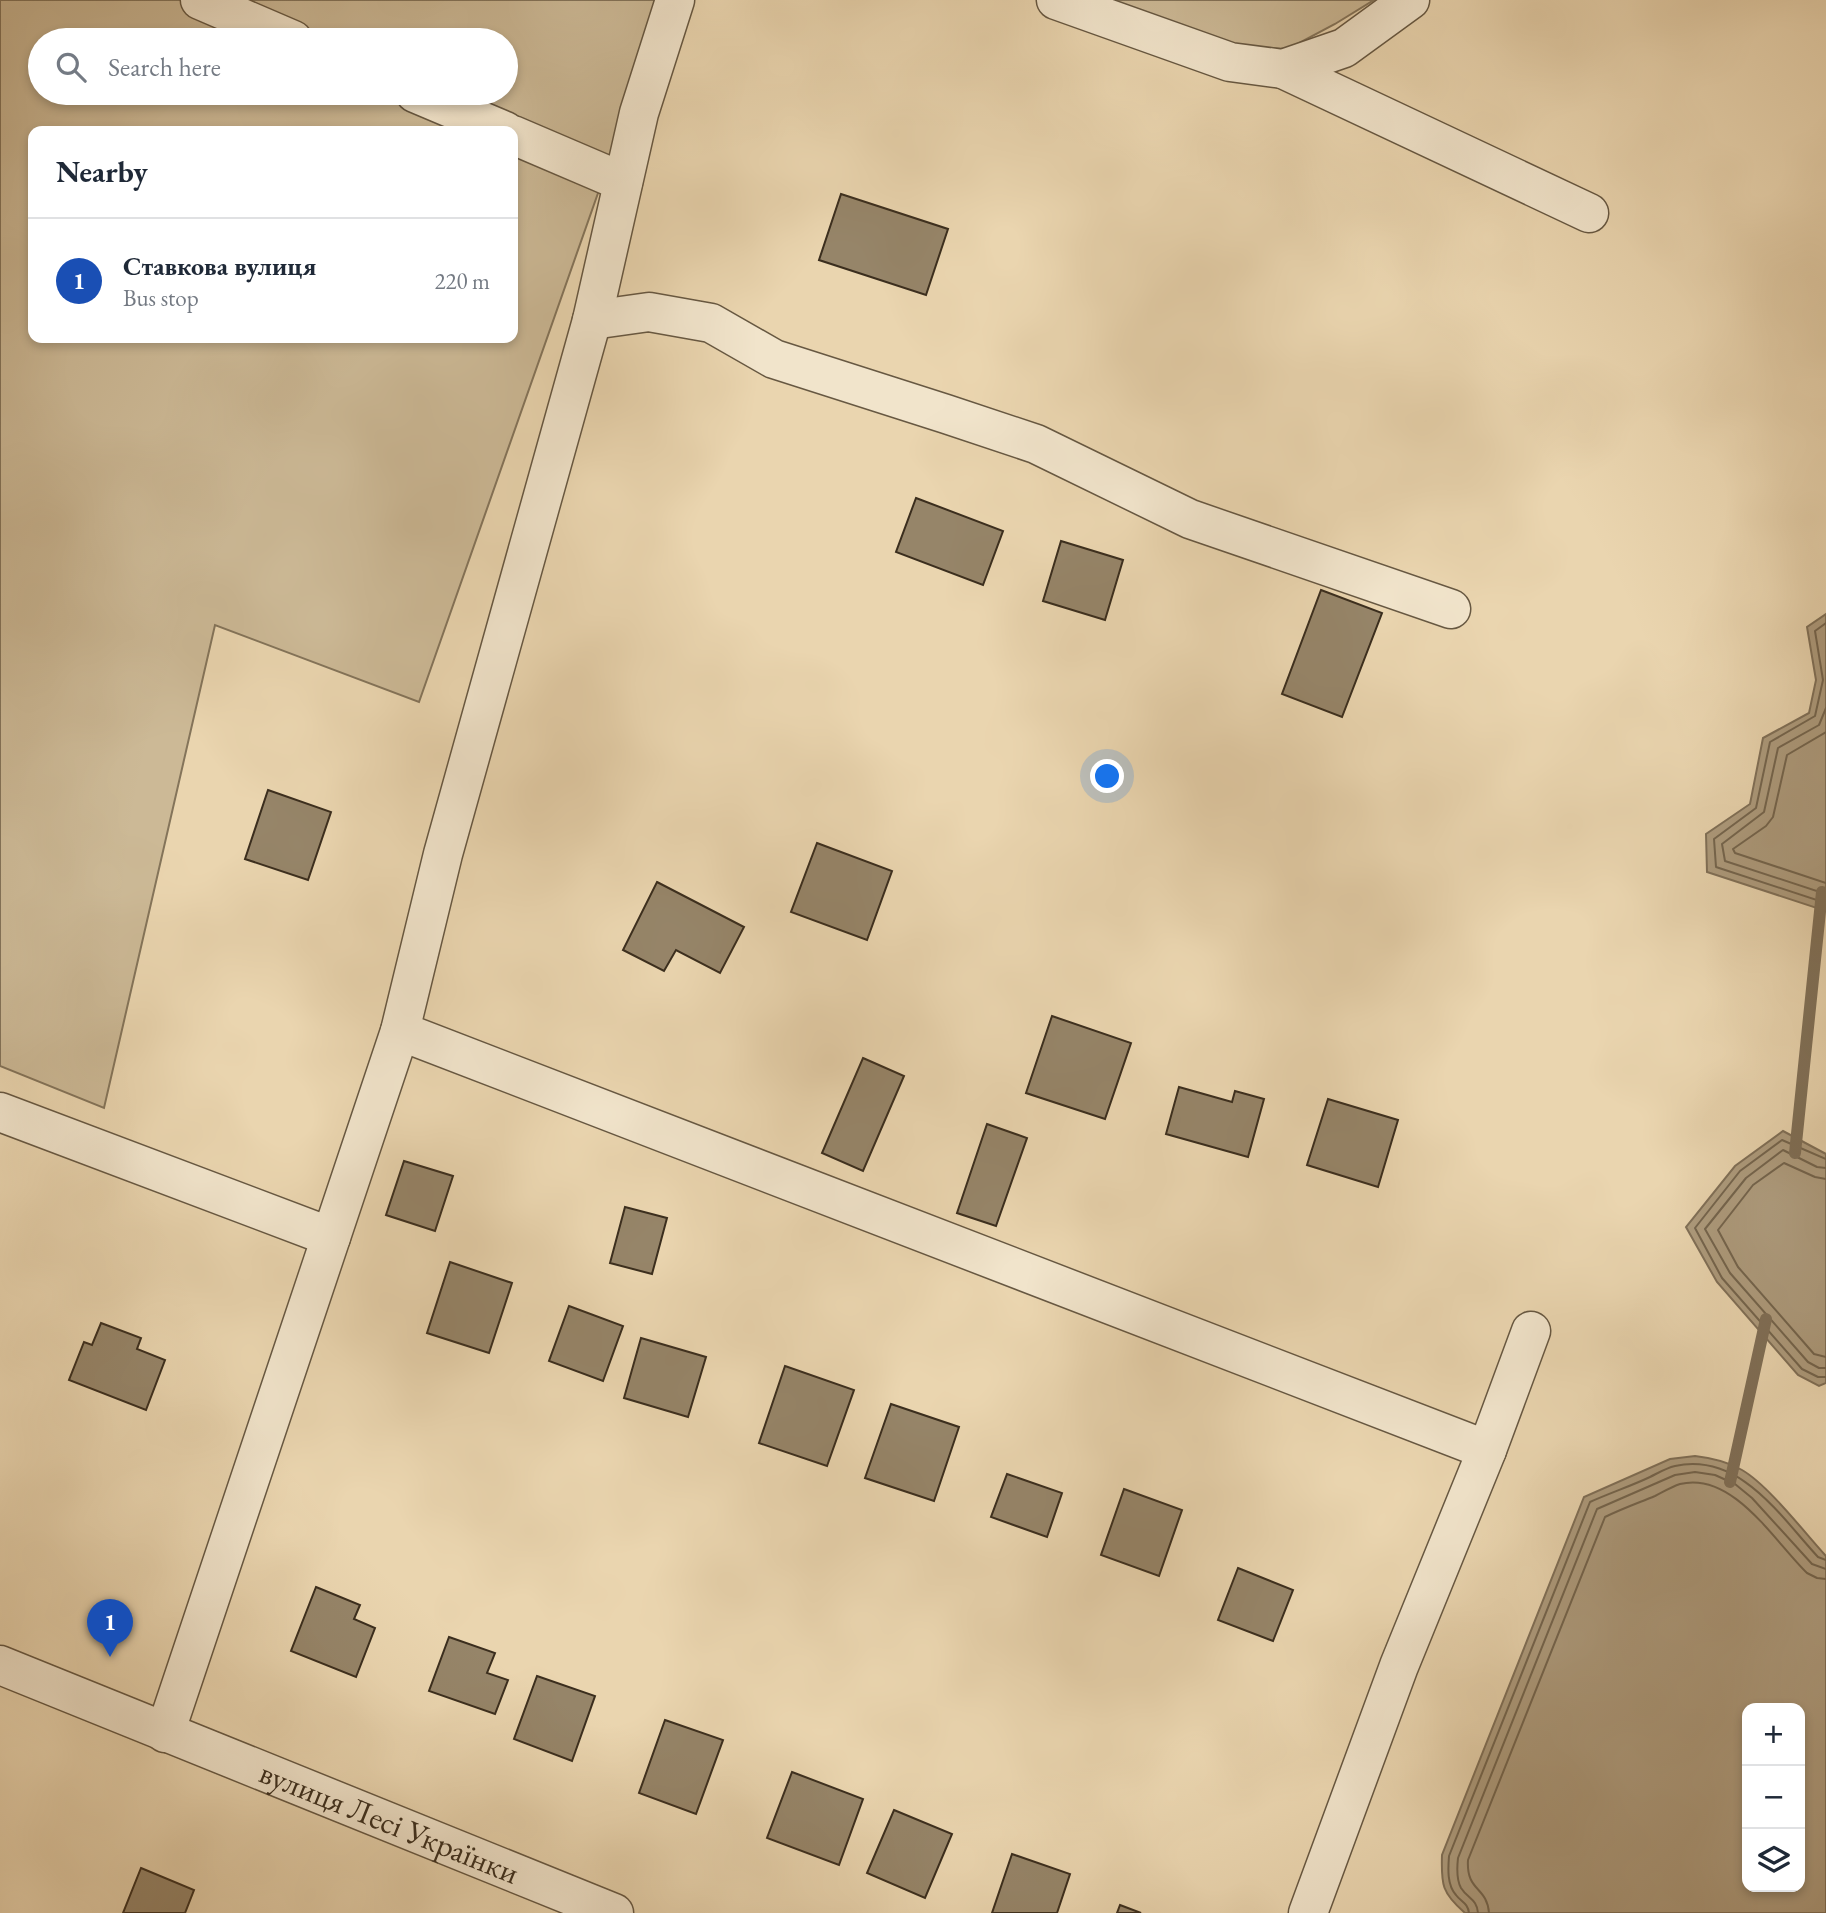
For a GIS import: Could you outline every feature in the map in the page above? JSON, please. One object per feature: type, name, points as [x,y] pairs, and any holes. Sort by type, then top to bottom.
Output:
[{"type":"street","points":[[200,0],[265,28]]},
{"type":"street","points":[[165,1733],[400,1031],[443,854],[592,320],[639,113],[675,0]]},
{"type":"street","points":[[1056,0],[1230,62],[1283,69],[1589,214]]},
{"type":"street","points":[[1283,69],[1344,48],[1410,0]]},
{"type":"street","points":[[443,105],[493,126]]},
{"type":"street","points":[[518,137],[623,182]]},
{"type":"street","points":[[592,320],[649,312],[710,323],[774,359],[1036,444],[1190,520],[1451,609]]},
{"type":"street","points":[[400,1031],[1487,1450]]},
{"type":"street","points":[[0,1112],[331,1237]]},
{"type":"street","points":[[1308,1913],[1399,1666],[1487,1450],[1531,1331]]},
{"type":"street","name":"вулиця Лесі Українки","points":[[0,1665],[614,1913]]},
{"type":"shaded area","points":[[0,0],[659,0],[610,159],[419,702],[215,625],[104,1108],[0,1066]]},
{"type":"shaded area","points":[[1105,0],[1374,0],[1288,49],[1233,46]]},
{"type":"water","points":[[1826,614],[1826,911],[1707,872],[1706,834],[1750,804],[1763,738],[1809,713],[1816,680],[1807,627]]},
{"type":"water","points":[[1783,1131],[1826,1154],[1826,1383],[1819,1386],[1798,1375],[1717,1282],[1686,1227],[1735,1166]]},
{"type":"water","points":[[1695,1456],[1713,1459],[1725,1462],[1752,1477],[1774,1497],[1826,1556],[1826,1913],[1465,1913],[1447,1894],[1442,1874],[1442,1855],[1584,1497],[1670,1459]]},
{"type":"building","points":[[841,194],[948,229],[926,295],[819,260]]},
{"type":"building","points":[[916,498],[1003,531],[983,585],[896,552]]},
{"type":"building","points":[[1061,541],[1123,560],[1105,620],[1043,601]]},
{"type":"building","points":[[1321,590],[1382,613],[1342,717],[1282,694]]},
{"type":"building","points":[[268,790],[331,812],[308,880],[245,859]]},
{"type":"building","points":[[817,843],[892,871],[867,940],[791,912]]},
{"type":"building","points":[[657,882],[744,927],[720,973],[676,950],[664,971],[623,950]]},
{"type":"building","points":[[1052,1016],[1131,1043],[1105,1119],[1026,1093]]},
{"type":"building","points":[[863,1058],[904,1076],[863,1171],[822,1153]]},
{"type":"building","points":[[1179,1087],[1232,1102],[1235,1091],[1264,1099],[1248,1157],[1166,1134]]},
{"type":"building","points":[[1328,1099],[1398,1120],[1378,1187],[1307,1165]]},
{"type":"building","points":[[987,1124],[1027,1138],[996,1226],[957,1213]]},
{"type":"building","points":[[404,1161],[453,1176],[435,1231],[386,1215]]},
{"type":"building","points":[[625,1207],[667,1218],[652,1274],[610,1263]]},
{"type":"building","points":[[450,1262],[512,1283],[489,1353],[427,1333]]},
{"type":"building","points":[[569,1306],[623,1326],[603,1381],[549,1361]]},
{"type":"building","points":[[101,1323],[141,1338],[137,1349],[165,1360],[146,1410],[69,1380],[84,1342],[92,1345]]},
{"type":"building","points":[[641,1338],[706,1357],[688,1417],[624,1398]]},
{"type":"building","points":[[785,1366],[854,1390],[827,1466],[759,1443]]},
{"type":"building","points":[[891,1404],[959,1427],[934,1501],[865,1478]]},
{"type":"building","points":[[1007,1474],[1062,1493],[1047,1537],[991,1517]]},
{"type":"building","points":[[1124,1489],[1182,1510],[1159,1576],[1101,1555]]},
{"type":"building","points":[[1238,1568],[1293,1590],[1273,1641],[1218,1620]]},
{"type":"building","points":[[316,1587],[360,1605],[354,1619],[375,1628],[356,1677],[291,1651]]},
{"type":"building","points":[[449,1637],[495,1653],[487,1673],[508,1680],[495,1714],[429,1691]]},
{"type":"building","points":[[537,1676],[595,1696],[572,1761],[514,1739]]},
{"type":"building","points":[[665,1720],[723,1740],[696,1814],[639,1793]]},
{"type":"building","points":[[792,1772],[863,1799],[839,1865],[767,1838]]},
{"type":"building","points":[[894,1810],[952,1834],[925,1898],[867,1873]]},
{"type":"building","points":[[1012,1854],[1070,1874],[1057,1913],[992,1913]]},
{"type":"building","points":[[141,1868],[194,1890],[185,1913],[123,1913]]},
{"type":"building","points":[[1120,1905],[1141,1913],[1117,1913]]},
{"type":"waterway","points":[[1795,1153],[1822,892]]},
{"type":"waterway","points":[[1730,1482],[1766,1319]]},
{"type":"place","name":"Ставкова вулиця","points":[[110,1657]]}]
